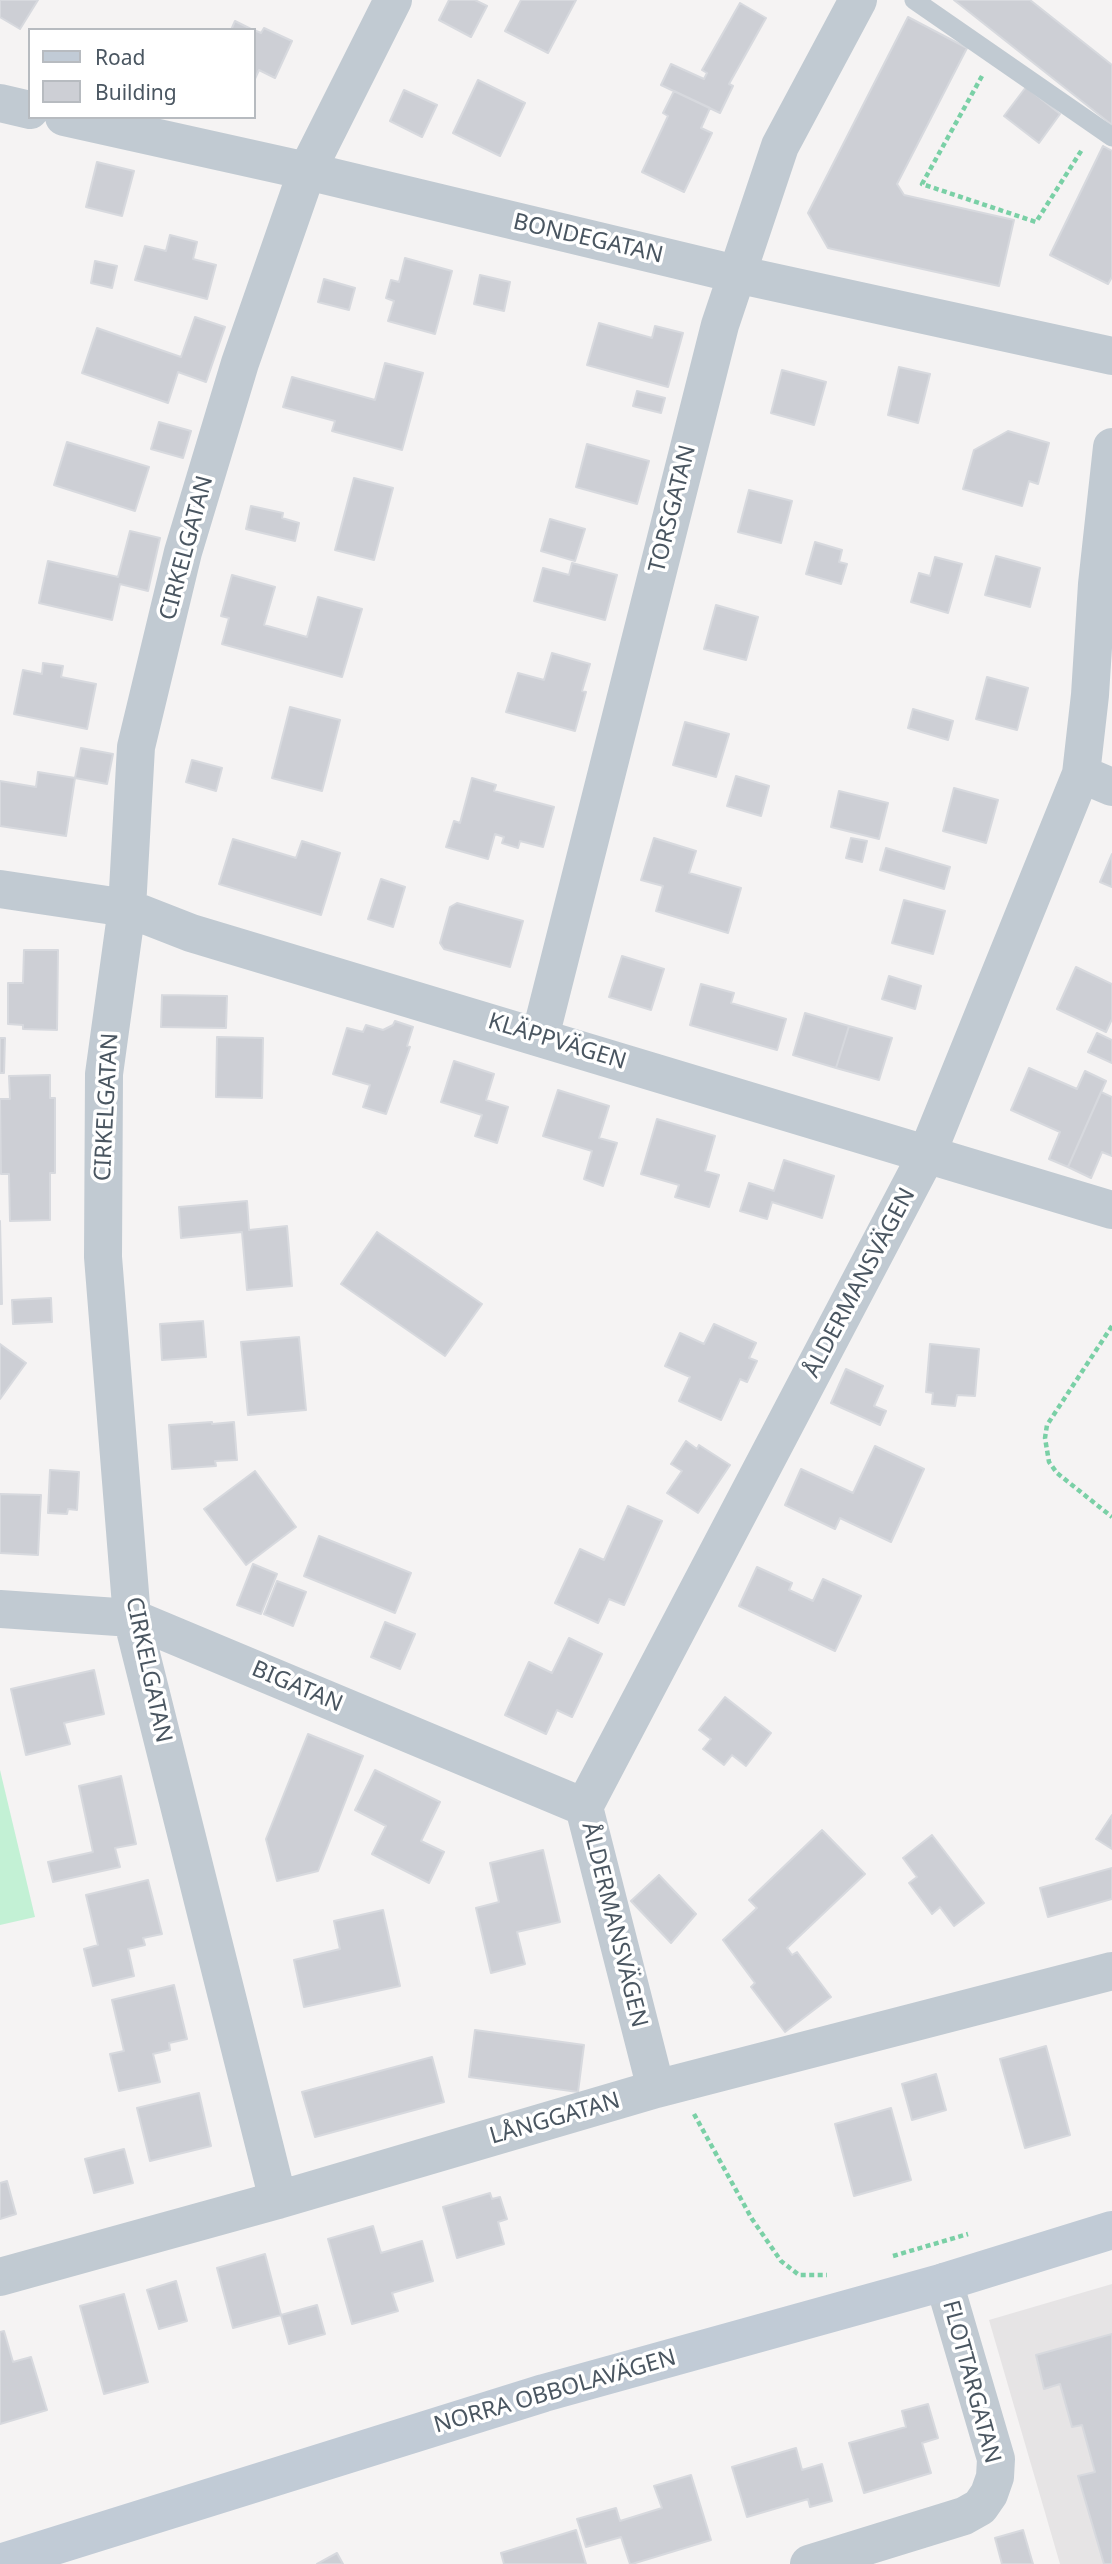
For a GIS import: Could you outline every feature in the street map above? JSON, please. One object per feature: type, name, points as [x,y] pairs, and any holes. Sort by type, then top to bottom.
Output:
[{"type":"street","name":"CIRKELGATAN","points":[[278,2200],[132,1618],[103,1257],[104,1074],[127,908],[136,747],[183,552],[240,363],[307,171],[393,0]]},
{"type":"street","name":"TORSGATAN","points":[[540,1037],[720,325],[780,146],[858,0]]},
{"type":"street","points":[[0,103],[28,110]]},
{"type":"street","name":"BONDEGATAN","points":[[73,119],[307,171],[736,274],[1112,356]]},
{"type":"street","name":"ÅLDERMANSVÄGEN","points":[[656,2089],[584,1807],[927,1154],[1096,781],[1090,695],[1097,584],[1112,447]]},
{"type":"street","name":"KLÄPPVÄGEN","points":[[0,889],[127,908],[191,933],[1112,1210]]},
{"type":"street","name":"BIGATAN","points":[[0,1609],[132,1618],[584,1807]]},
{"type":"street","name":"LÅNGGATAN","points":[[0,2277],[278,2200],[656,2089],[1112,1971]]},
{"type":"street","name":"NORRA OBBOLAVÄGEN","points":[[0,2563],[544,2393],[944,2283],[1112,2230]]},
{"type":"street","name":"FLOTTARGATAN","points":[[809,2564],[964,2516],[980,2507],[989,2494],[995,2477],[996,2459],[944,2283]]},
{"type":"lane","points":[[914,0],[1104,132]]},
{"type":"path","points":[[994,55],[922,184],[1035,222],[1104,132]]},
{"type":"path","points":[[1112,1326],[1047,1425],[1045,1438],[1049,1462],[1057,1473],[1112,1517]]},
{"type":"path","points":[[656,2089],[689,2106],[752,2219],[781,2261],[799,2275],[828,2275]]},
{"type":"path","points":[[892,2256],[969,2234]]},
{"type":"shaded area","points":[[1112,2284],[1112,2564],[1060,2564],[989,2320]]},
{"type":"green space","points":[[0,1770],[35,1917],[0,1925]]},
{"type":"building","points":[[0,0],[38,0],[20,29],[0,17]]},
{"type":"building","points":[[449,0],[475,0],[487,6],[471,37],[439,20]]},
{"type":"building","points":[[521,0],[576,0],[548,53],[505,31]]},
{"type":"building","points":[[954,0],[1030,0],[1112,65],[1112,125]]},
{"type":"building","points":[[740,3],[766,18],[729,84],[733,86],[720,113],[661,85],[671,64],[704,79],[707,73],[702,70]]},
{"type":"building","points":[[908,17],[967,48],[897,184],[904,195],[1014,220],[999,286],[828,248],[808,213]]},
{"type":"building","points":[[235,21],[249,28],[232,28]]},
{"type":"building","points":[[264,28],[292,41],[275,78],[259,70],[256,77],[256,31],[261,33]]},
{"type":"building","points":[[478,80],[525,103],[500,156],[453,133]]},
{"type":"building","points":[[1026,87],[1060,114],[1039,143],[1004,116]]},
{"type":"building","points":[[404,90],[437,105],[422,137],[390,121]]},
{"type":"building","points":[[674,91],[710,108],[701,128],[712,133],[684,192],[642,172],[668,116],[663,113]]},
{"type":"building","points":[[1103,146],[1112,151],[1112,277],[1108,284],[1050,255]]},
{"type":"building","points":[[97,162],[134,171],[122,216],[86,207]]},
{"type":"building","points":[[170,235],[197,242],[193,259],[216,265],[207,299],[135,280],[145,246],[166,251]]},
{"type":"building","points":[[405,258],[452,271],[435,334],[388,321],[394,301],[386,298],[391,280],[399,282]]},
{"type":"building","points":[[95,261],[117,266],[112,288],[91,283]]},
{"type":"building","points":[[480,275],[510,282],[504,311],[474,304]]},
{"type":"building","points":[[324,279],[355,288],[349,310],[318,302]]},
{"type":"building","points":[[195,317],[225,327],[206,382],[178,372],[168,403],[82,373],[97,328],[181,357]]},
{"type":"building","points":[[599,323],[652,338],[655,326],[683,333],[668,387],[587,365]]},
{"type":"building","points":[[385,363],[423,373],[402,450],[332,431],[335,421],[283,407],[292,377],[375,400]]},
{"type":"building","points":[[899,367],[930,374],[918,423],[888,415]]},
{"type":"building","points":[[782,370],[826,382],[814,425],[771,413]]},
{"type":"building","points":[[637,391],[665,398],[661,413],[633,406]]},
{"type":"building","points":[[159,422],[191,431],[183,458],[151,449]]},
{"type":"building","points":[[1008,431],[1049,443],[1038,484],[1029,481],[1022,506],[963,489],[974,450]]},
{"type":"building","points":[[67,442],[149,467],[135,511],[54,485]]},
{"type":"building","points":[[587,444],[649,461],[637,504],[576,487]]},
{"type":"building","points":[[354,478],[393,488],[374,560],[335,550]]},
{"type":"building","points":[[749,490],[792,501],[781,543],[738,532]]},
{"type":"building","points":[[251,506],[283,513],[282,518],[299,523],[295,541],[246,529]]},
{"type":"building","points":[[550,519],[585,529],[575,561],[541,551]]},
{"type":"building","points":[[130,531],[160,538],[148,591],[120,584],[112,620],[39,603],[48,561],[118,577]]},
{"type":"building","points":[[815,542],[842,550],[839,562],[847,564],[841,584],[806,574]]},
{"type":"building","points":[[996,556],[1040,568],[1030,607],[985,595]]},
{"type":"building","points":[[935,557],[962,564],[948,613],[911,602],[919,573],[930,576]]},
{"type":"building","points":[[572,563],[617,575],[605,620],[534,601],[543,568],[569,575]]},
{"type":"building","points":[[232,575],[275,587],[264,625],[307,637],[318,597],[362,609],[342,677],[222,644],[229,618],[221,616]]},
{"type":"building","points":[[716,605],[758,617],[746,660],[704,649]]},
{"type":"building","points":[[552,653],[590,664],[582,691],[586,692],[575,731],[506,712],[518,673],[544,680]]},
{"type":"building","points":[[43,663],[63,666],[61,677],[96,684],[87,729],[14,714],[23,670],[42,674]]},
{"type":"building","points":[[987,677],[1028,688],[1017,730],[976,719]]},
{"type":"building","points":[[290,707],[340,720],[322,791],[272,778]]},
{"type":"building","points":[[913,709],[953,721],[948,740],[908,728]]},
{"type":"building","points":[[685,722],[729,734],[716,777],[673,765]]},
{"type":"building","points":[[81,748],[113,754],[107,784],[75,778]]},
{"type":"building","points":[[192,760],[222,768],[216,791],[186,782]]},
{"type":"building","points":[[38,772],[75,778],[66,836],[0,826],[0,781],[36,787]]},
{"type":"building","points":[[736,776],[769,786],[761,816],[727,806]]},
{"type":"building","points":[[472,778],[496,785],[494,791],[554,807],[543,847],[520,841],[518,848],[502,843],[504,837],[495,834],[488,859],[446,847],[454,821],[460,823]]},
{"type":"building","points":[[954,788],[998,800],[986,843],[943,831]]},
{"type":"building","points":[[839,791],[888,803],[879,839],[831,827]]},
{"type":"building","points":[[654,838],[696,851],[689,873],[741,888],[728,933],[656,911],[663,886],[641,880]]},
{"type":"building","points":[[851,838],[867,841],[862,862],[846,858]]},
{"type":"building","points":[[233,839],[296,858],[302,841],[340,853],[321,915],[219,884]]},
{"type":"building","points":[[886,848],[950,867],[944,889],[880,870]]},
{"type":"building","points":[[1112,854],[1112,887],[1100,882]]},
{"type":"building","points":[[381,879],[405,887],[393,927],[368,919]]},
{"type":"building","points":[[904,900],[945,911],[933,954],[892,943]]},
{"type":"building","points":[[457,903],[523,921],[510,967],[444,949],[440,943],[450,907]]},
{"type":"building","points":[[24,950],[58,950],[57,1030],[23,1029],[23,1025],[8,1024],[8,983],[23,983]]},
{"type":"building","points":[[622,956],[664,969],[651,1010],[609,997]]},
{"type":"building","points":[[1076,967],[1112,984],[1112,1019],[1106,1032],[1057,1009]]},
{"type":"building","points":[[889,976],[921,986],[915,1009],[882,999]]},
{"type":"building","points":[[701,984],[734,993],[731,1003],[786,1019],[777,1050],[690,1025]]},
{"type":"building","points":[[162,995],[227,996],[226,1028],[161,1027]]},
{"type":"building","points":[[805,1013],[849,1026],[836,1068],[793,1055]]},
{"type":"building","points":[[395,1021],[413,1027],[407,1046],[410,1047],[386,1114],[363,1107],[370,1085],[333,1074],[347,1028],[363,1032],[366,1025],[383,1030]]},
{"type":"building","points":[[849,1026],[892,1038],[879,1080],[836,1068]]},
{"type":"building","points":[[1097,1033],[1112,1040],[1112,1063],[1088,1052]]},
{"type":"building","points":[[217,1037],[263,1038],[262,1098],[216,1097]]},
{"type":"building","points":[[0,1038],[5,1038],[4,1073],[0,1073]]},
{"type":"building","points":[[454,1061],[494,1074],[486,1100],[508,1107],[497,1143],[475,1136],[482,1115],[441,1102]]},
{"type":"building","points":[[1029,1068],[1077,1089],[1085,1071],[1106,1081],[1068,1167],[1049,1159],[1060,1132],[1011,1110]]},
{"type":"building","points":[[50,1075],[50,1098],[55,1098],[55,1173],[50,1173],[50,1220],[10,1221],[9,1174],[1,1174],[0,1099],[10,1099],[9,1076]]},
{"type":"building","points":[[558,1090],[609,1106],[599,1138],[617,1143],[603,1186],[584,1179],[592,1151],[543,1136]]},
{"type":"building","points":[[1101,1092],[1112,1097],[1112,1156],[1102,1152],[1091,1178],[1068,1167]]},
{"type":"building","points":[[657,1119],[715,1136],[705,1171],[719,1175],[709,1207],[675,1197],[679,1185],[641,1174]]},
{"type":"building","points":[[784,1160],[834,1176],[822,1218],[772,1202],[767,1219],[740,1211],[749,1183],[774,1191]]},
{"type":"building","points":[[247,1201],[249,1230],[287,1226],[292,1286],[247,1290],[242,1232],[181,1238],[179,1207]]},
{"type":"building","points":[[0,1221],[2,1304],[0,1304]]},
{"type":"building","points":[[377,1232],[482,1304],[445,1356],[341,1284]]},
{"type":"building","points":[[51,1298],[52,1322],[13,1324],[12,1300]]},
{"type":"building","points":[[203,1321],[206,1357],[162,1360],[160,1324]]},
{"type":"building","points":[[714,1324],[756,1343],[749,1358],[757,1361],[747,1382],[740,1379],[721,1420],[679,1401],[690,1377],[665,1366],[680,1333],[704,1344]]},
{"type":"building","points":[[299,1337],[306,1410],[248,1415],[241,1342]]},
{"type":"building","points":[[0,1344],[26,1363],[0,1399]]},
{"type":"building","points":[[930,1344],[979,1349],[975,1396],[957,1395],[955,1406],[932,1404],[933,1393],[926,1392]]},
{"type":"building","points":[[846,1369],[883,1386],[874,1406],[886,1411],[880,1425],[831,1403]]},
{"type":"building","points":[[234,1422],[237,1460],[215,1461],[216,1466],[172,1469],[169,1425]]},
{"type":"building","points":[[686,1441],[697,1449],[699,1445],[730,1465],[698,1513],[667,1493],[682,1471],[671,1464]]},
{"type":"building","points":[[875,1446],[924,1469],[891,1542],[840,1518],[835,1529],[785,1505],[801,1469],[853,1493]]},
{"type":"building","points":[[50,1470],[79,1472],[77,1510],[68,1509],[67,1514],[48,1513]]},
{"type":"building","points":[[255,1471],[296,1527],[246,1565],[204,1509]]},
{"type":"building","points":[[0,1494],[41,1495],[38,1555],[0,1553]]},
{"type":"building","points":[[628,1506],[662,1521],[624,1605],[609,1599],[598,1623],[555,1603],[580,1549],[604,1560]]},
{"type":"building","points":[[319,1536],[411,1573],[395,1613],[304,1576]]},
{"type":"building","points":[[253,1564],[277,1574],[261,1614],[237,1605]]},
{"type":"building","points":[[757,1567],[792,1583],[789,1590],[813,1601],[823,1579],[861,1596],[835,1651],[739,1606]]},
{"type":"building","points":[[277,1581],[306,1592],[293,1626],[264,1614]]},
{"type":"building","points":[[385,1622],[415,1634],[400,1669],[371,1657]]},
{"type":"building","points":[[569,1638],[602,1654],[572,1717],[557,1710],[546,1734],[505,1715],[529,1662],[552,1673]]},
{"type":"building","points":[[94,1670],[104,1714],[64,1723],[70,1744],[26,1755],[11,1689]]},
{"type":"building","points":[[725,1697],[771,1733],[746,1766],[732,1755],[724,1765],[703,1749],[711,1739],[699,1730]]},
{"type":"building","points":[[308,1734],[363,1756],[318,1871],[277,1881],[266,1839]]},
{"type":"building","points":[[375,1770],[440,1802],[421,1841],[444,1852],[429,1883],[372,1854],[386,1826],[355,1810]]},
{"type":"building","points":[[121,1776],[136,1844],[115,1848],[120,1867],[53,1882],[48,1862],[93,1852],[79,1786]]},
{"type":"building","points":[[1112,1815],[1112,1849],[1096,1839]]},
{"type":"building","points":[[822,1830],[865,1874],[787,1948],[792,1955],[797,1952],[831,1997],[785,2032],[751,1987],[755,1983],[723,1940],[757,1908],[749,1900]]},
{"type":"building","points":[[932,1835],[984,1903],[954,1926],[940,1907],[932,1914],[909,1883],[917,1877],[903,1858]]},
{"type":"building","points":[[543,1850],[560,1922],[517,1932],[525,1964],[491,1973],[476,1908],[499,1902],[490,1863]]},
{"type":"building","points":[[1112,1868],[1112,1899],[1048,1917],[1040,1888]]},
{"type":"building","points":[[659,1875],[696,1914],[671,1943],[631,1901]]},
{"type":"building","points":[[148,1880],[162,1934],[143,1938],[145,1945],[128,1949],[134,1976],[93,1986],[84,1949],[98,1945],[86,1895]]},
{"type":"building","points":[[383,1910],[400,1986],[304,2007],[294,1960],[340,1949],[334,1921]]},
{"type":"building","points":[[174,1985],[187,2039],[169,2043],[170,2050],[153,2054],[160,2082],[119,2091],[110,2054],[124,2051],[112,2000]]},
{"type":"building","points":[[475,2030],[584,2045],[578,2092],[469,2077]]},
{"type":"building","points":[[1046,2046],[1070,2135],[1025,2148],[1000,2059]]},
{"type":"building","points":[[432,2057],[444,2102],[315,2137],[302,2092]]},
{"type":"building","points":[[936,2074],[946,2110],[912,2120],[902,2084]]},
{"type":"building","points":[[199,2093],[211,2146],[150,2161],[137,2108]]},
{"type":"building","points":[[891,2108],[911,2180],[854,2196],[835,2124]]},
{"type":"building","points":[[124,2149],[133,2183],[94,2193],[85,2159]]},
{"type":"building","points":[[7,2181],[16,2214],[0,2219],[0,2183]]},
{"type":"building","points":[[490,2193],[492,2199],[500,2197],[507,2219],[498,2222],[504,2244],[457,2258],[443,2207]]},
{"type":"building","points":[[373,2226],[381,2253],[422,2241],[433,2281],[392,2293],[398,2311],[352,2324],[328,2239]]},
{"type":"building","points":[[265,2254],[281,2315],[233,2328],[217,2268]]},
{"type":"building","points":[[176,2281],[187,2321],[159,2329],[147,2290]]},
{"type":"building","points":[[124,2294],[148,2382],[104,2394],[80,2306]]},
{"type":"building","points":[[317,2305],[325,2334],[289,2344],[281,2315]]},
{"type":"building","points":[[4,2331],[13,2362],[31,2357],[47,2410],[0,2424],[0,2332]]},
{"type":"building","points":[[1112,2334],[1112,2564],[1104,2564],[1078,2476],[1095,2472],[1082,2425],[1072,2427],[1060,2384],[1044,2389],[1036,2355]]},
{"type":"building","points":[[928,2404],[938,2438],[922,2443],[931,2473],[864,2493],[849,2443],[906,2427],[902,2411]]},
{"type":"building","points":[[796,2448],[802,2470],[822,2464],[832,2501],[810,2507],[808,2499],[747,2517],[732,2467]]},
{"type":"building","points":[[691,2475],[711,2540],[632,2564],[621,2537],[586,2547],[577,2519],[616,2508],[620,2521],[662,2508],[654,2486]]},
{"type":"building","points":[[576,2530],[586,2564],[504,2564],[501,2553]]},
{"type":"building","points":[[1023,2530],[1033,2564],[1002,2564],[995,2538]]},
{"type":"building","points":[[337,2553],[343,2564],[317,2564]]}]
